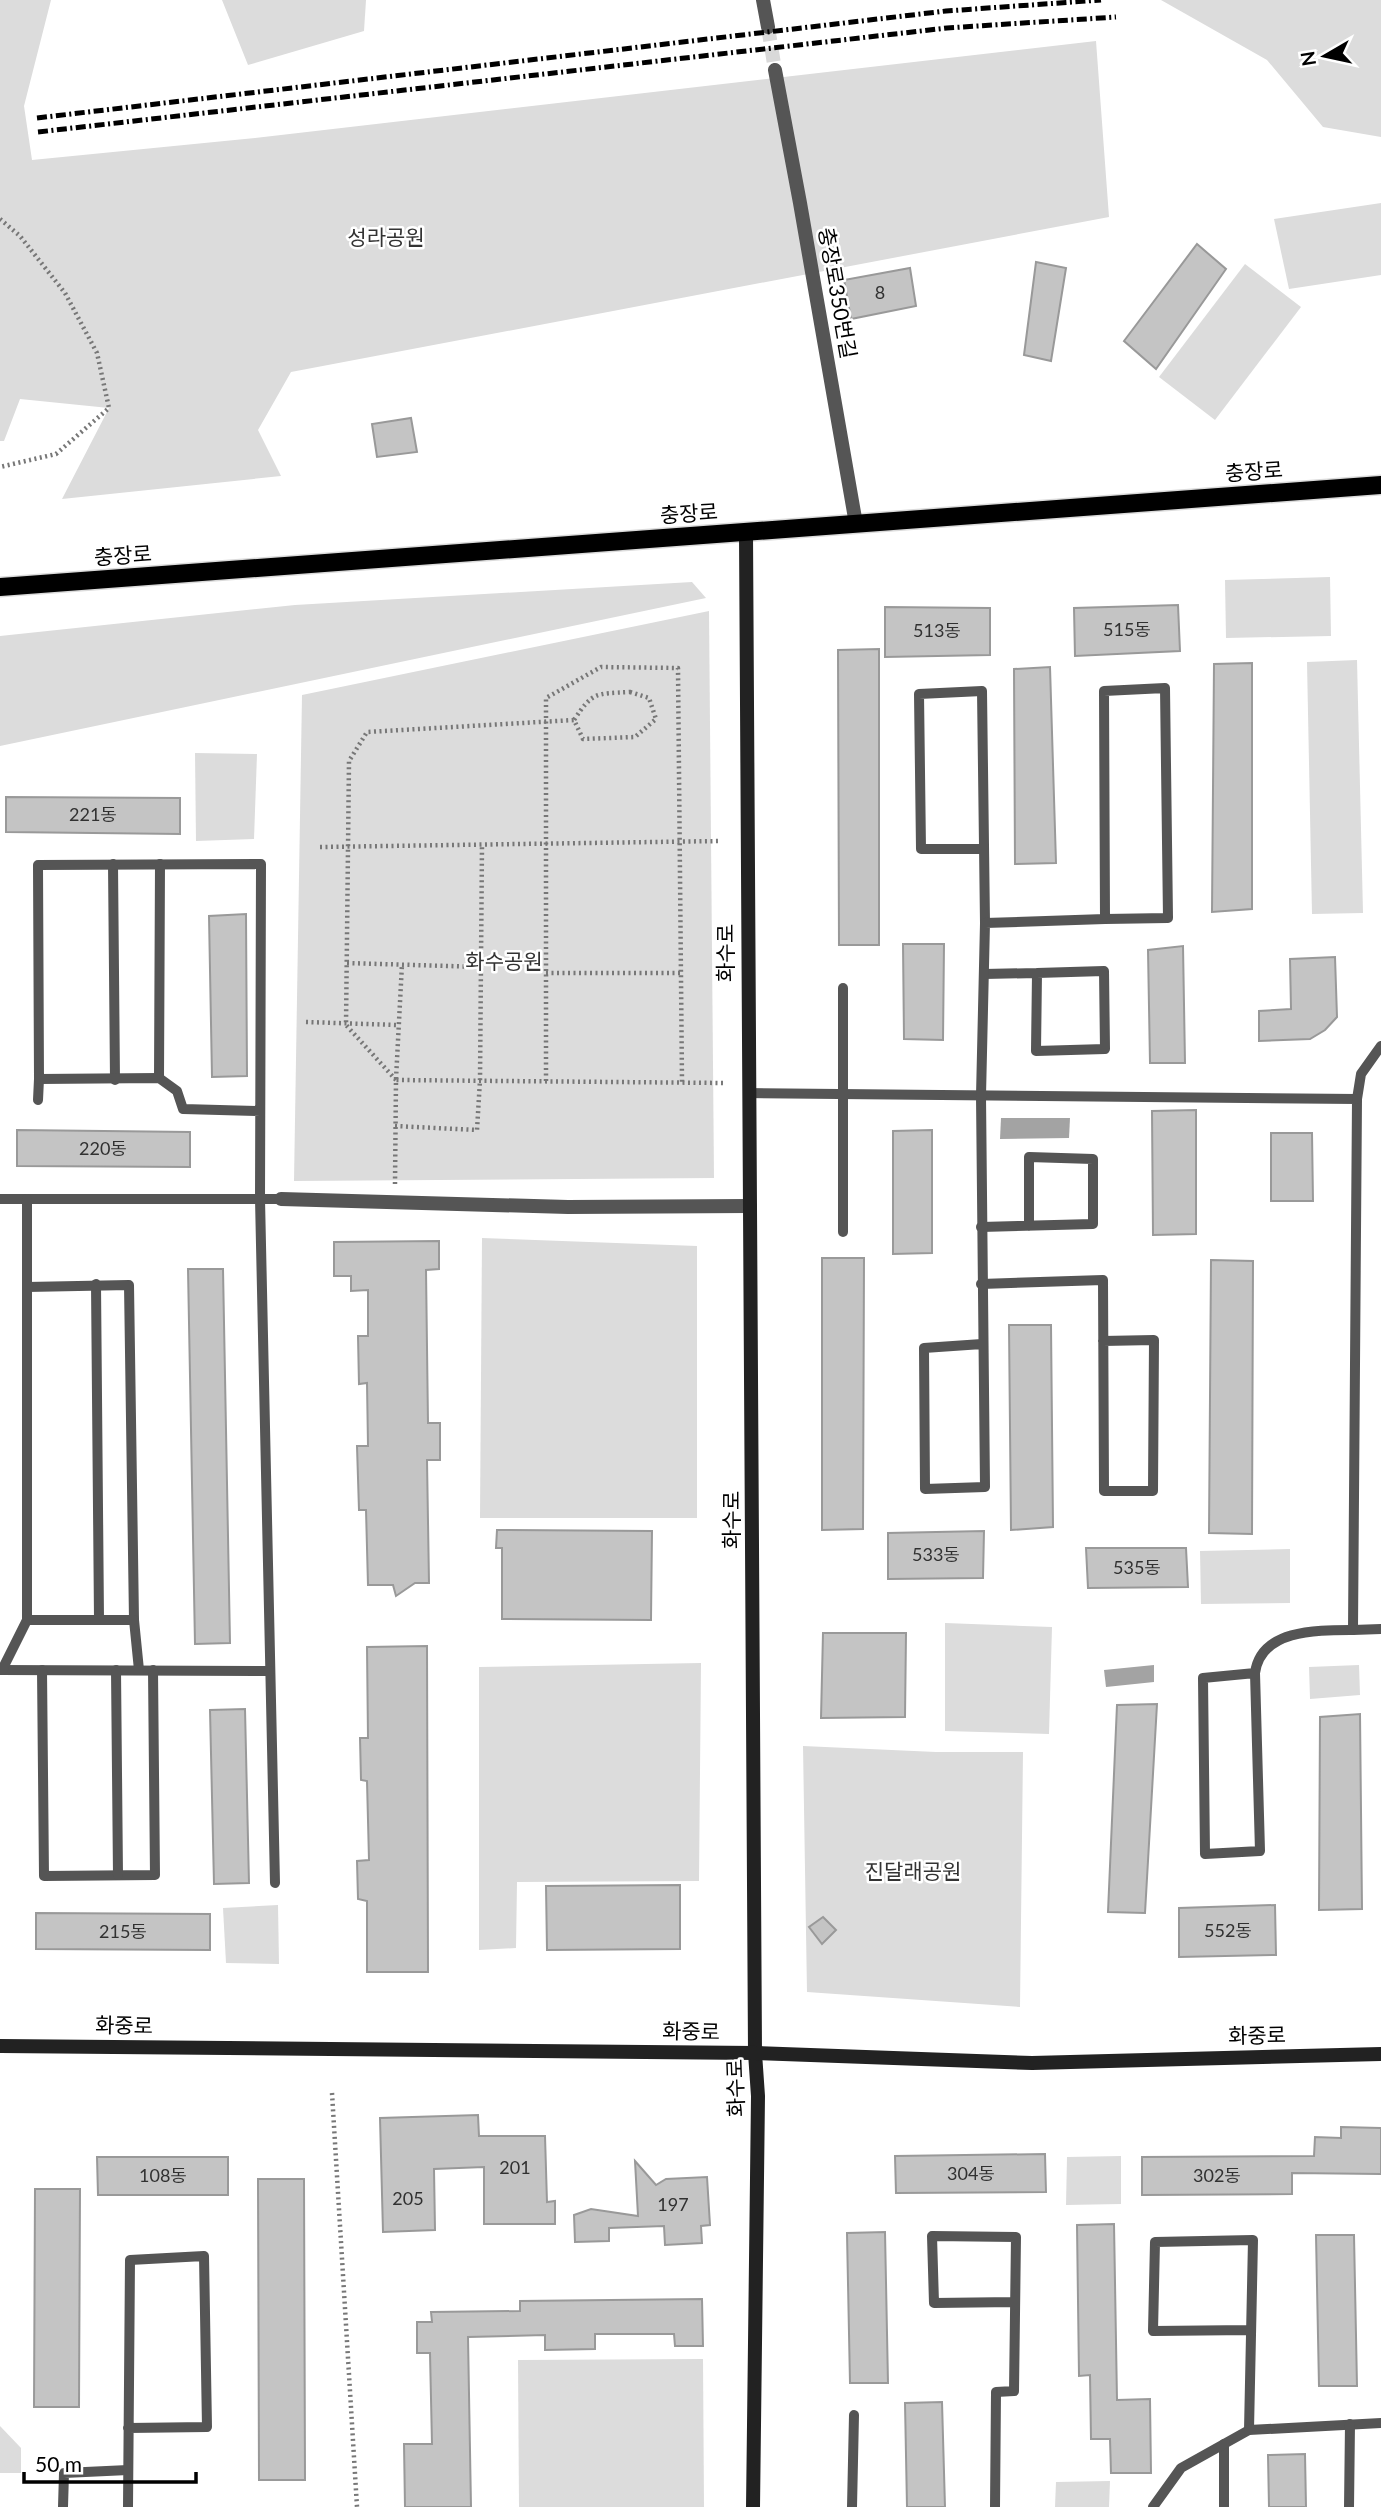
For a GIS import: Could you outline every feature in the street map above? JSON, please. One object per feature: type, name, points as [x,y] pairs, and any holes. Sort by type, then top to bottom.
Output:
[{"type":"main road","name":"충장로","points":[[0,587],[1381,485]]},
{"type":"street","points":[[763,0],[768,27]]},
{"type":"street","name":"충장로350번길","points":[[775,70],[856,524]]},
{"type":"street","name":"화수로","points":[[747,533],[748,1093],[755,2053],[758,2096],[753,2507]]},
{"type":"street","points":[[281,1199],[568,1208],[750,1206]]},
{"type":"street","name":"화중로","points":[[0,2046],[755,2053],[1032,2063],[1381,2054]]},
{"type":"lane","points":[[985,923],[1168,918],[1165,688],[1104,691],[1105,919]]},
{"type":"lane","points":[[982,1344],[924,1348],[925,1489],[985,1488],[981,1096],[985,923],[982,691],[919,694],[921,849],[983,849]]},
{"type":"lane","points":[[38,1100],[38,864],[261,864],[260,1199],[275,1883]]},
{"type":"lane","points":[[113,864],[115,1080]]},
{"type":"lane","points":[[159,1078],[160,864]]},
{"type":"lane","points":[[984,974],[1104,971],[1105,1049],[1036,1051],[1037,973]]},
{"type":"lane","points":[[843,988],[843,1232]]},
{"type":"lane","points":[[1353,1630],[1357,1099],[1361,1074],[1381,1046]]},
{"type":"lane","points":[[39,1079],[159,1078],[177,1091],[183,1109],[260,1111]]},
{"type":"lane","points":[[748,1093],[1357,1099]]},
{"type":"lane","points":[[981,1227],[1029,1226],[1093,1224],[1093,1159],[1029,1157],[1029,1226]]},
{"type":"lane","points":[[0,1199],[281,1199]]},
{"type":"lane","points":[[27,1199],[27,1620],[1,1670],[270,1671]]},
{"type":"lane","points":[[981,1283],[1103,1280],[1103,1341],[1104,1491],[1153,1491],[1154,1340],[1103,1341]]},
{"type":"lane","points":[[96,1284],[99,1619]]},
{"type":"lane","points":[[27,1287],[129,1285],[134,1620],[139,1670]]},
{"type":"lane","points":[[27,1620],[134,1620]]},
{"type":"lane","points":[[1255,1673],[1203,1678],[1205,1854],[1260,1851],[1255,1673],[1257,1661],[1267,1646],[1314,1630],[1381,1629]]},
{"type":"lane","points":[[42,1670],[44,1876],[155,1875],[153,1670]]},
{"type":"lane","points":[[116,1671],[118,1875]]},
{"type":"lane","points":[[995,2507],[996,2392],[1014,2391],[1016,2302],[1016,2237],[932,2236],[934,2303],[1016,2302]]},
{"type":"lane","points":[[1249,2430],[1254,2239],[1156,2242],[1153,2331],[1251,2330]]},
{"type":"lane","points":[[128,2428],[207,2427],[204,2256],[130,2260],[128,2428],[128,2507]]},
{"type":"lane","points":[[852,2507],[854,2415]]},
{"type":"lane","points":[[1153,2507],[1181,2468],[1249,2430],[1381,2423]]},
{"type":"lane","points":[[1349,2507],[1350,2424]]},
{"type":"lane","points":[[1224,2444],[1224,2507]]},
{"type":"lane","points":[[63,2507],[64,2473],[128,2470]]},
{"type":"path","points":[[0,219],[20,236],[65,293],[97,353],[109,408],[56,454],[0,467]]},
{"type":"path","points":[[546,1081],[545,698],[601,667],[678,668],[682,1082]]},
{"type":"path","points":[[629,692],[649,698],[656,719],[635,737],[583,739],[574,720],[596,694],[629,692]]},
{"type":"path","points":[[574,720],[367,732],[349,761],[346,1025],[396,1080],[724,1083]]},
{"type":"path","points":[[320,847],[721,841]]},
{"type":"path","points":[[396,1126],[477,1130],[480,1080],[482,844]]},
{"type":"path","points":[[346,963],[481,967]]},
{"type":"path","points":[[396,1204],[397,1025],[402,964]]},
{"type":"path","points":[[546,973],[681,973]]},
{"type":"path","points":[[306,1022],[397,1025]]},
{"type":"path","points":[[332,2093],[357,2507]]},
{"type":"green space","name":"성라공원","points":[[0,0],[51,0],[24,106],[32,160],[255,138],[1096,41],[1109,217],[291,372],[258,430],[281,476],[62,499],[109,408],[20,399],[4,441],[0,441]]},
{"type":"green space","points":[[222,0],[366,0],[364,31],[248,65]]},
{"type":"green space","points":[[1161,0],[1381,0],[1381,137],[1323,127],[1267,60]]},
{"type":"green space","points":[[1381,203],[1381,275],[1289,289],[1274,219]]},
{"type":"green space","points":[[1245,264],[1301,307],[1215,420],[1159,377]]},
{"type":"green space","points":[[1330,577],[1331,636],[1226,638],[1225,580]]},
{"type":"green space","points":[[692,582],[706,598],[0,746],[0,636],[295,605]]},
{"type":"green space","name":"화수공원","points":[[709,611],[714,1178],[294,1181],[302,695]]},
{"type":"green space","points":[[1357,660],[1363,913],[1312,914],[1307,662]]},
{"type":"green space","points":[[195,753],[257,754],[254,839],[196,841]]},
{"type":"green space","points":[[482,1238],[697,1246],[697,1518],[480,1518]]},
{"type":"green space","points":[[1290,1549],[1290,1603],[1201,1604],[1200,1551]]},
{"type":"green space","points":[[945,1623],[1052,1627],[1049,1734],[945,1731]]},
{"type":"green space","points":[[701,1663],[699,1881],[517,1882],[516,1948],[479,1950],[479,1667]]},
{"type":"green space","points":[[1359,1665],[1360,1695],[1310,1699],[1309,1667]]},
{"type":"green space","name":"진달래공원","points":[[803,1746],[936,1752],[1023,1752],[1020,2007],[807,1992]]},
{"type":"green space","points":[[278,1905],[279,1964],[226,1963],[223,1908]]},
{"type":"green space","points":[[1121,2156],[1121,2204],[1066,2205],[1067,2157]]},
{"type":"green space","points":[[703,2359],[704,2507],[519,2507],[518,2360]]},
{"type":"green space","points":[[0,2426],[21,2448],[21,2473],[0,2473]]},
{"type":"green space","points":[[1110,2481],[1109,2507],[1055,2507],[1056,2482]]},
{"type":"shaded area","points":[[1001,1118],[1070,1118],[1069,1138],[1000,1139]]},
{"type":"shaded area","points":[[1154,1665],[1154,1682],[1106,1687],[1104,1670]]},
{"type":"building","points":[[1197,244],[1226,269],[1156,369],[1124,341]]},
{"type":"building","points":[[1036,262],[1066,268],[1051,361],[1024,355]]},
{"type":"building","points":[[910,268],[916,306],[851,319],[844,280]]},
{"type":"building","points":[[411,418],[417,452],[377,457],[372,424]]},
{"type":"building","points":[[1178,605],[1180,651],[1075,656],[1074,608]]},
{"type":"building","points":[[885,607],[990,608],[990,655],[885,657]]},
{"type":"building","points":[[879,649],[879,945],[839,945],[838,650]]},
{"type":"building","points":[[1252,663],[1252,909],[1212,912],[1214,664]]},
{"type":"building","points":[[1050,667],[1056,863],[1015,864],[1014,669]]},
{"type":"building","points":[[6,797],[180,798],[180,834],[6,832]]},
{"type":"building","points":[[246,914],[247,1076],[212,1077],[209,916]]},
{"type":"building","points":[[903,944],[944,944],[943,1040],[904,1039]]},
{"type":"building","points":[[1183,946],[1185,1063],[1150,1063],[1148,950]]},
{"type":"building","points":[[1335,957],[1337,1017],[1325,1030],[1310,1039],[1259,1041],[1259,1011],[1291,1009],[1290,959]]},
{"type":"building","points":[[1196,1110],[1196,1234],[1153,1235],[1152,1111]]},
{"type":"building","points":[[17,1130],[190,1132],[190,1167],[17,1166]]},
{"type":"building","points":[[932,1130],[932,1253],[893,1254],[893,1131]]},
{"type":"building","points":[[1271,1133],[1312,1133],[1313,1201],[1271,1201]]},
{"type":"building","points":[[439,1241],[439,1269],[426,1270],[428,1423],[440,1423],[440,1460],[427,1460],[429,1583],[415,1583],[396,1596],[393,1585],[368,1585],[366,1510],[359,1510],[357,1446],[368,1446],[367,1383],[359,1384],[358,1336],[368,1336],[368,1290],[351,1291],[351,1276],[334,1276],[334,1242]]},
{"type":"building","points":[[822,1258],[864,1258],[863,1529],[822,1530]]},
{"type":"building","points":[[1211,1260],[1253,1261],[1252,1534],[1209,1533]]},
{"type":"building","points":[[188,1269],[223,1269],[230,1643],[195,1644]]},
{"type":"building","points":[[1009,1325],[1051,1325],[1053,1527],[1011,1530]]},
{"type":"building","points":[[497,1530],[652,1531],[651,1620],[502,1619],[502,1548],[496,1548]]},
{"type":"building","points":[[984,1531],[983,1578],[888,1579],[888,1533]]},
{"type":"building","points":[[1086,1548],[1186,1548],[1188,1587],[1088,1588]]},
{"type":"building","points":[[823,1633],[906,1633],[905,1717],[821,1718]]},
{"type":"building","points":[[427,1646],[428,1972],[367,1972],[367,1901],[358,1899],[357,1861],[369,1860],[367,1781],[361,1780],[360,1738],[368,1738],[367,1647]]},
{"type":"building","points":[[1157,1704],[1145,1913],[1108,1912],[1117,1705]]},
{"type":"building","points":[[245,1709],[249,1883],[214,1884],[210,1710]]},
{"type":"building","points":[[1360,1714],[1362,1909],[1319,1910],[1320,1717]]},
{"type":"building","points":[[680,1885],[680,1949],[547,1950],[546,1886]]},
{"type":"building","points":[[1275,1905],[1276,1955],[1179,1957],[1179,1908]]},
{"type":"building","points":[[36,1913],[210,1914],[210,1950],[36,1949]]},
{"type":"building","points":[[823,1917],[836,1930],[822,1944],[809,1927]]},
{"type":"building","points":[[478,2115],[479,2136],[545,2136],[547,2202],[555,2201],[555,2224],[484,2224],[484,2167],[434,2169],[435,2230],[383,2232],[380,2118]]},
{"type":"building","points":[[1341,2127],[1381,2128],[1381,2174],[1292,2173],[1292,2194],[1142,2195],[1142,2157],[1314,2156],[1315,2137],[1341,2138]]},
{"type":"building","points":[[1045,2154],[1046,2192],[896,2193],[895,2156]]},
{"type":"building","points":[[97,2157],[228,2157],[228,2195],[98,2195]]},
{"type":"building","points":[[635,2161],[656,2185],[666,2179],[707,2177],[710,2225],[701,2226],[702,2243],[665,2245],[664,2226],[609,2228],[609,2241],[575,2242],[574,2215],[591,2209],[638,2216]]},
{"type":"building","points":[[258,2179],[304,2179],[305,2480],[259,2480]]},
{"type":"building","points":[[35,2189],[80,2189],[79,2407],[34,2407]]},
{"type":"building","points":[[1114,2224],[1117,2400],[1150,2399],[1151,2473],[1111,2473],[1110,2439],[1091,2439],[1090,2375],[1079,2376],[1077,2225]]},
{"type":"building","points":[[885,2232],[888,2383],[850,2383],[847,2233]]},
{"type":"building","points":[[1316,2235],[1354,2235],[1357,2386],[1319,2386]]},
{"type":"building","points":[[702,2299],[703,2346],[675,2346],[674,2334],[595,2334],[595,2349],[545,2350],[545,2335],[468,2337],[471,2507],[405,2507],[404,2444],[432,2444],[430,2353],[417,2353],[417,2322],[432,2322],[431,2312],[520,2311],[520,2301]]},
{"type":"building","points":[[942,2402],[945,2507],[907,2507],[905,2403]]},
{"type":"building","points":[[1305,2454],[1306,2507],[1269,2507],[1268,2455]]},
{"type":"tunnel","points":[[768,27],[775,70]]},
{"type":"railway","points":[[37,118],[946,11],[1101,0]]},
{"type":"railway","points":[[38,132],[947,28],[1116,17]]}]
